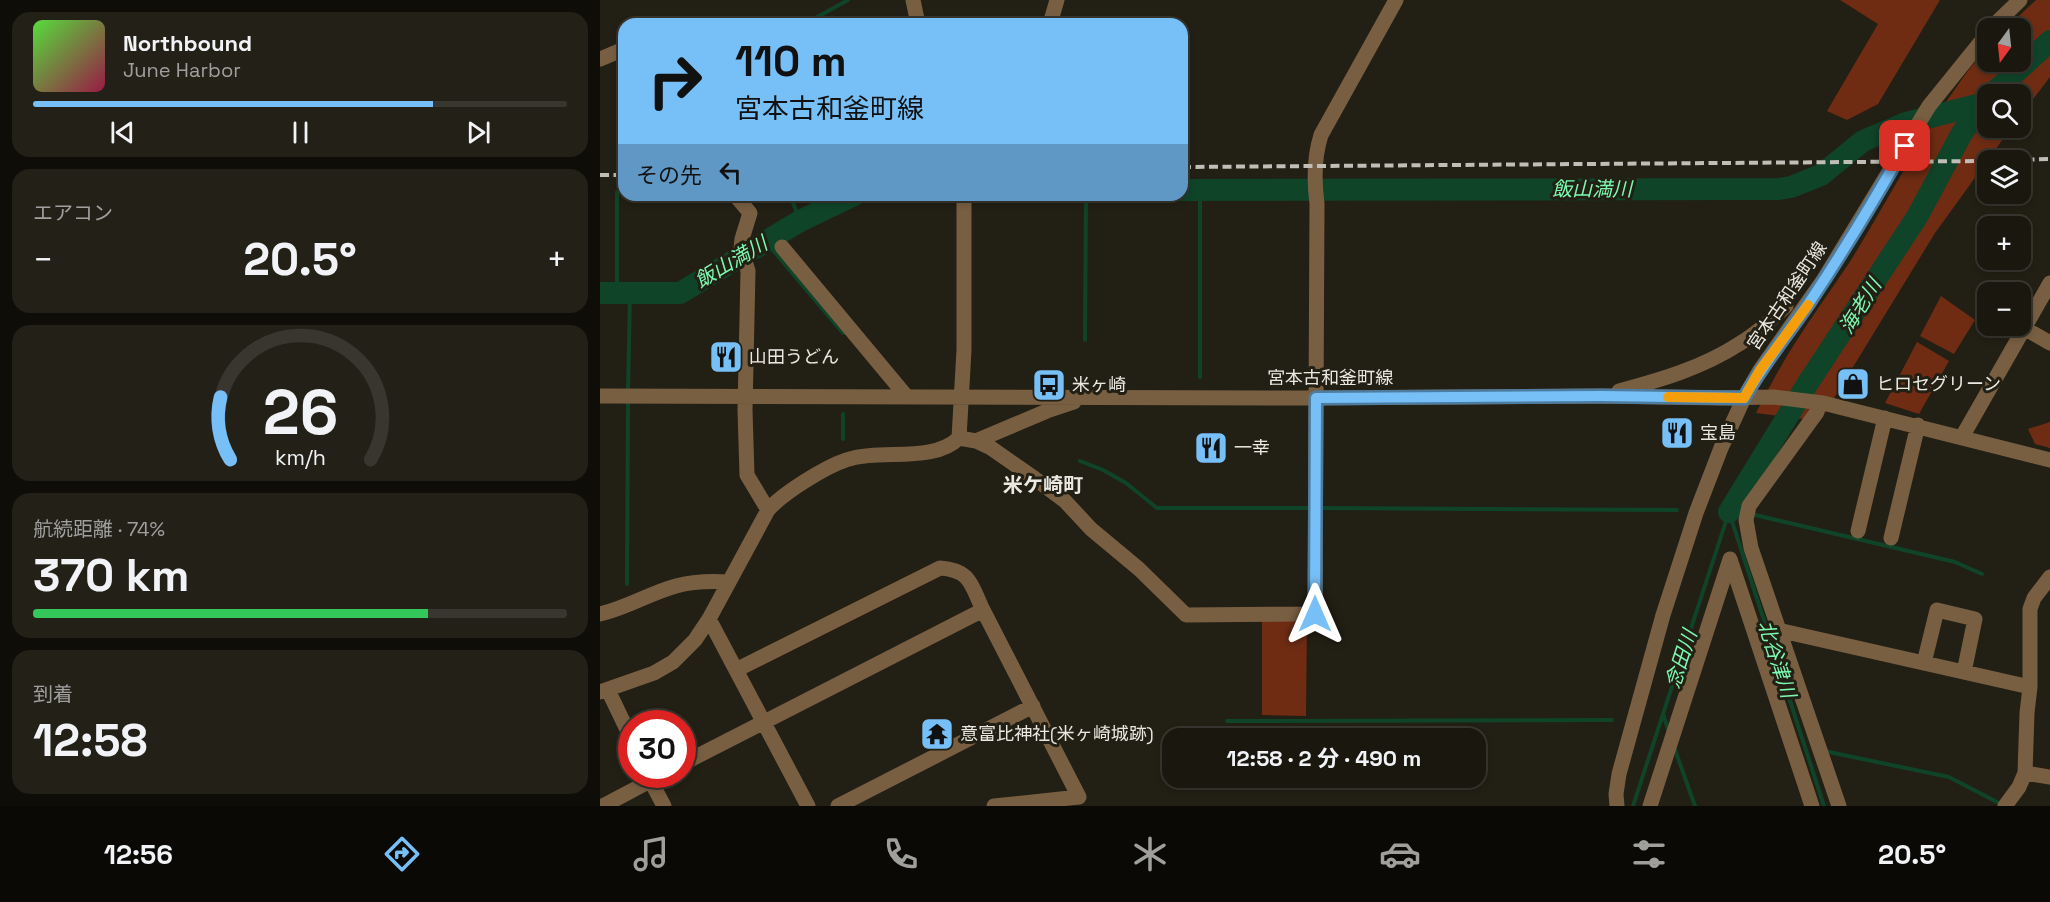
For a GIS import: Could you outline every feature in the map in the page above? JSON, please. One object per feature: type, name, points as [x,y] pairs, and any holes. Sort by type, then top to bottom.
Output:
[{"type":"street","points":[[913,0],[917,18]]},
{"type":"street","points":[[1052,18],[1057,0]]},
{"type":"street","points":[[982,438],[1065,501],[1091,529],[1139,570],[1186,615],[1315,614],[1315,182],[1317,148],[1321,135],[1396,0]]},
{"type":"street","points":[[2001,18],[2020,0]]},
{"type":"street","name":"宮本古和釜町線","points":[[600,396],[1744,398],[1760,370],[1824,279],[1937,95],[1977,46]]},
{"type":"street","points":[[600,59],[618,52]]},
{"type":"street","points":[[740,201],[750,213],[741,248],[748,271],[745,396],[747,475],[768,510]]},
{"type":"street","points":[[959,438],[962,396],[964,201]]},
{"type":"street","points":[[782,247],[907,397]]},
{"type":"street","points":[[2031,316],[2050,283]]},
{"type":"street","points":[[1601,396],[1692,369],[1739,344],[1786,306]]},
{"type":"street","points":[[2031,332],[2050,343]]},
{"type":"street","points":[[1962,437],[2019,336]]},
{"type":"street","points":[[618,716],[604,691],[654,673],[673,662],[695,640],[709,619],[768,510],[805,482],[847,459],[936,451],[951,445],[959,438],[982,438],[1047,411],[1096,397]]},
{"type":"street","points":[[1617,806],[1619,774],[1663,615],[1696,513],[1721,448],[1744,398],[1786,397],[1816,407],[1918,425],[2050,460]]},
{"type":"street","points":[[1816,407],[1749,506],[1746,520],[1751,548],[1839,806]]},
{"type":"street","points":[[1858,531],[1885,418]]},
{"type":"street","points":[[1891,538],[1918,425]]},
{"type":"street","points":[[1650,806],[1730,559],[1812,806]]},
{"type":"street","points":[[736,670],[940,568],[953,569],[966,575],[1079,796],[994,806]]},
{"type":"street","points":[[2005,806],[2019,787],[2025,773],[2030,687],[2030,609],[2034,598],[2050,578]]},
{"type":"street","points":[[600,614],[675,586],[708,580],[729,582]]},
{"type":"street","points":[[696,757],[983,610]]},
{"type":"street","points":[[1924,663],[1937,610],[1975,619],[1964,672]]},
{"type":"street","points":[[709,619],[808,806]]},
{"type":"street","points":[[1778,630],[2030,687]]},
{"type":"street","points":[[838,806],[1033,706]]},
{"type":"street","points":[[2025,773],[2050,777]]},
{"type":"street","points":[[603,806],[634,788]]},
{"type":"street","points":[[658,788],[663,806]]},
{"type":"shaded area","points":[[1840,0],[1940,0],[1878,104],[1847,120],[1827,111],[1878,24]]},
{"type":"shaded area","points":[[2036,0],[2050,0],[2050,77],[2031,102],[2031,84],[1977,84],[1977,138],[2004,138],[1995,150],[1977,150],[1977,175],[1935,233],[1820,421],[1756,413],[1789,353],[1852,258],[1919,144],[1951,94],[1977,60],[1977,72],[2031,72],[2031,18],[2017,18]]},
{"type":"shaded area","points":[[1941,296],[1975,320],[1954,354],[1920,336]]},
{"type":"shaded area","points":[[1917,342],[1949,361],[1919,414],[1885,403]]},
{"type":"shaded area","points":[[2050,422],[2050,448],[2035,444],[2028,429]]},
{"type":"shaded area","points":[[1262,620],[1307,621],[1306,716],[1262,715]]},
{"type":"waterway","points":[[815,18],[848,0]]},
{"type":"waterway","name":"海老川","points":[[2003,84],[2050,41]]},
{"type":"waterway","name":"飯山満川","points":[[1188,190],[1779,189],[1791,187],[1821,175],[1863,141],[1903,124],[1977,105]]},
{"type":"waterway","name":"海老川","points":[[1729,512],[1808,383],[1917,217],[1962,133],[1977,112]]},
{"type":"waterway","points":[[1200,190],[1200,377]]},
{"type":"waterway","points":[[617,192],[617,292]]},
{"type":"waterway","points":[[792,201],[800,221]]},
{"type":"waterway","name":"飯山満川","points":[[600,293],[680,293],[800,221],[842,201]]},
{"type":"waterway","points":[[1085,340],[1086,201]]},
{"type":"waterway","points":[[766,242],[843,333]]},
{"type":"waterway","points":[[628,392],[630,293]]},
{"type":"waterway","points":[[627,584],[628,399]]},
{"type":"waterway","points":[[843,414],[843,439]]},
{"type":"waterway","points":[[1080,461],[1103,470],[1126,483],[1157,508],[1313,508]]},
{"type":"waterway","points":[[1321,508],[1677,510]]},
{"type":"waterway","points":[[1730,510],[1744,513]]},
{"type":"waterway","name":"北谷津川","points":[[1729,512],[1824,806]]},
{"type":"waterway","name":"念田川","points":[[1633,806],[1729,512]]},
{"type":"waterway","points":[[1751,514],[1955,562],[1982,574]]},
{"type":"waterway","points":[[1663,714],[1669,732]]},
{"type":"waterway","points":[[1227,721],[1612,720]]},
{"type":"waterway","points":[[1674,747],[1695,806]]},
{"type":"waterway","points":[[1824,751],[1949,777],[1997,802]]},
{"type":"railway","points":[[2031,160],[2050,159]]},
{"type":"railway","points":[[1188,167],[1977,161]]},
{"type":"railway","points":[[600,175],[618,175]]},
{"type":"slow traffic","points":[[1668,397],[1744,398],[1760,370],[1808,305]]},
{"type":"place","name":"山田うどん","points":[[726,357]]},
{"type":"place","name":"ヒロセグリーン","points":[[1853,384]]},
{"type":"place","name":"米ヶ崎","points":[[1049,385]]},
{"type":"place","name":"宝島","points":[[1677,433]]},
{"type":"place","name":"一幸","points":[[1211,448]]},
{"type":"place","name":"意富比神社(米ヶ崎城跡)","points":[[937,734]]},
{"type":"district","name":"米ケ崎町","points":[[1043,485]]},
{"type":"route","points":[[1315,614],[1316,398],[1601,396],[1744,398],[1760,370],[1809,303],[1905,146]]}]
